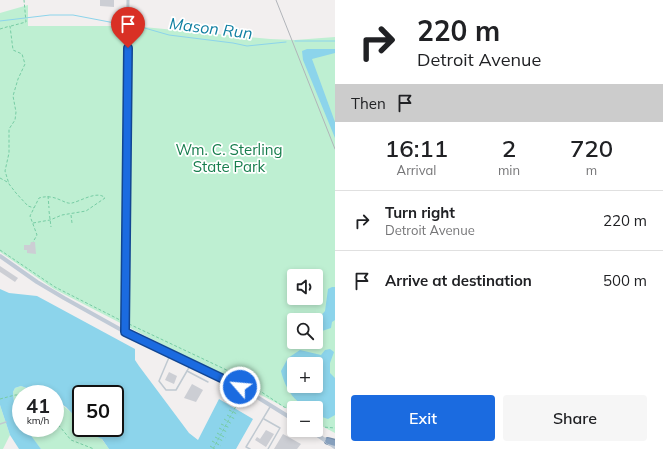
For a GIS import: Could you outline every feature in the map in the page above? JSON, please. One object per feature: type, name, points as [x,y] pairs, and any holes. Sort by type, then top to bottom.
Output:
[{"type":"highway","points":[[328,441],[335,442]]},
{"type":"main road","points":[[0,256],[37,282],[125,332],[192,362],[245,390],[287,416]]},
{"type":"main road","points":[[321,437],[335,447]]},
{"type":"street","points":[[125,332],[128,0]]},
{"type":"lane","points":[[171,353],[159,381],[166,390],[176,390],[192,362]]},
{"type":"lane","points":[[187,371],[208,382]]},
{"type":"lane","points":[[250,449],[246,446],[271,406]]},
{"type":"lane","points":[[264,419],[280,428],[268,449]]},
{"type":"lane","points":[[0,424],[6,422]]},
{"type":"path","points":[[0,29],[26,22],[24,0]]},
{"type":"path","points":[[9,184],[5,171],[9,154],[9,129],[15,120],[16,112],[13,96],[18,79],[25,64],[22,54],[13,50],[10,26]]},
{"type":"path","points":[[0,178],[9,184],[28,206],[34,208]]},
{"type":"path","points":[[48,196],[49,208]]},
{"type":"path","points":[[33,223],[91,209],[104,199],[104,196],[94,196],[69,203],[61,198],[48,196],[38,199],[30,216],[37,235],[33,242]]},
{"type":"path","points":[[49,211],[51,226]]},
{"type":"path","points":[[70,214],[72,223]]},
{"type":"path","points":[[0,250],[55,287],[233,373],[287,408]]},
{"type":"path","points":[[210,446],[214,449],[245,390]]},
{"type":"path","points":[[0,399],[12,396]]},
{"type":"path","points":[[229,410],[237,414]]},
{"type":"path","points":[[227,415],[235,419]]},
{"type":"path","points":[[224,419],[232,424]]},
{"type":"path","points":[[221,424],[230,428]]},
{"type":"path","points":[[323,427],[335,428]]},
{"type":"path","points":[[219,428],[227,432]]},
{"type":"path","points":[[64,432],[70,440],[94,449]]},
{"type":"path","points":[[217,433],[226,438]]},
{"type":"path","points":[[215,437],[222,441]]},
{"type":"path","points":[[212,441],[220,446]]},
{"type":"green space","name":"Wm. C. Sterling State Park","points":[[28,5],[28,26],[133,26],[295,40],[335,37],[335,433],[323,427],[323,401],[287,401],[287,408],[54,289],[0,252],[0,13]]},
{"type":"green space","points":[[0,405],[10,435],[3,449],[0,449]]},
{"type":"green space","points":[[64,407],[72,414],[72,437],[100,437],[109,449],[41,449],[31,437],[64,437]]},
{"type":"water","points":[[307,49],[335,49],[335,53],[312,59],[335,122],[335,138],[303,60],[302,51]]},
{"type":"water","points":[[335,287],[335,320],[332,322],[331,328],[323,331],[323,313],[325,311],[328,289]]},
{"type":"water","points":[[0,289],[9,293],[37,296],[135,349],[135,360],[139,366],[189,433],[198,440],[219,399],[253,419],[236,449],[109,449],[102,439],[97,437],[124,437],[124,385],[72,385],[72,413],[64,406],[64,385],[12,385],[12,437],[32,437],[41,449],[19,449],[10,435],[0,405]]},
{"type":"water","points":[[330,349],[334,352],[330,363],[330,373],[335,378],[335,415],[328,419],[323,417],[323,401],[297,401],[290,393],[323,393],[323,357],[290,357],[300,350],[321,355],[325,350]]},
{"type":"water","points":[[287,360],[287,387],[285,384],[281,371]]},
{"type":"building","points":[[100,0],[114,0],[114,7],[100,6]]},
{"type":"building","points":[[31,242],[35,242],[36,254],[27,253],[27,250],[24,250],[24,245],[30,245]]},
{"type":"building","points":[[0,266],[18,278],[15,282],[0,272]]},
{"type":"building","points":[[169,372],[177,376],[174,384],[165,380]]},
{"type":"building","points":[[192,384],[203,390],[196,402],[184,398]]},
{"type":"building","points":[[266,430],[274,434],[266,447],[255,440],[257,437],[260,439]]},
{"type":"building","points":[[283,434],[301,444],[297,449],[274,449]]},
{"type":"waterway","name":"Mason Run","points":[[0,21],[50,15],[73,15],[120,24]]},
{"type":"waterway","name":"Mason Run","points":[[134,25],[169,35],[247,46],[286,42]]},
{"type":"waterway","name":"Mason Run","points":[[295,41],[335,41]]},
{"type":"railway","points":[[276,0],[335,149]]},
{"type":"route","points":[[128,48],[125,332],[192,362],[240,387]]}]
